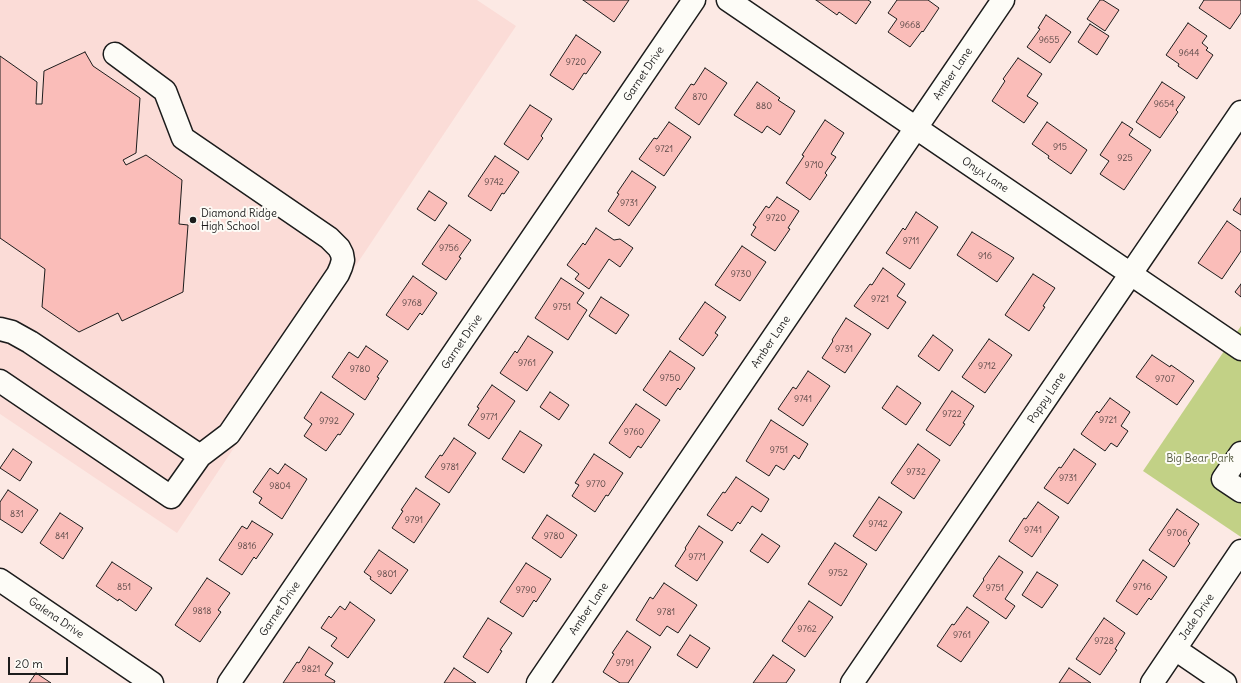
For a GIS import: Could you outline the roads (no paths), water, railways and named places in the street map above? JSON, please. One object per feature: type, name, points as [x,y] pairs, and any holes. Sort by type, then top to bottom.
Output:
[{"type":"street","name":"Garnet Drive","points":[[229,683],[694,0]]},
{"type":"street","name":"Onyx Lane","points":[[728,0],[1241,349]]},
{"type":"street","name":"Amber Lane","points":[[538,683],[1003,0]]},
{"type":"street","points":[[0,381],[171,497],[200,456],[229,434],[338,274],[341,267],[343,260],[342,254],[334,243],[183,138],[165,91],[115,54]]},
{"type":"street","name":"Poppy Lane","points":[[852,683],[1241,112]]},
{"type":"street","points":[[0,329],[12,332],[30,342],[200,456]]},
{"type":"street","points":[[1241,453],[1224,479],[1241,491]]},
{"type":"street","name":"Jade Drive","points":[[1152,683],[1241,551]]},
{"type":"street","name":"Galena Drive","points":[[0,580],[152,683]]},
{"type":"street","points":[[1175,650],[1225,683]]},
{"type":"place","name":"Diamond Ridge High School","points":[[193,220]]},
{"type":"park label","name":"Big Bear Park","points":[[1200,459]]}]
